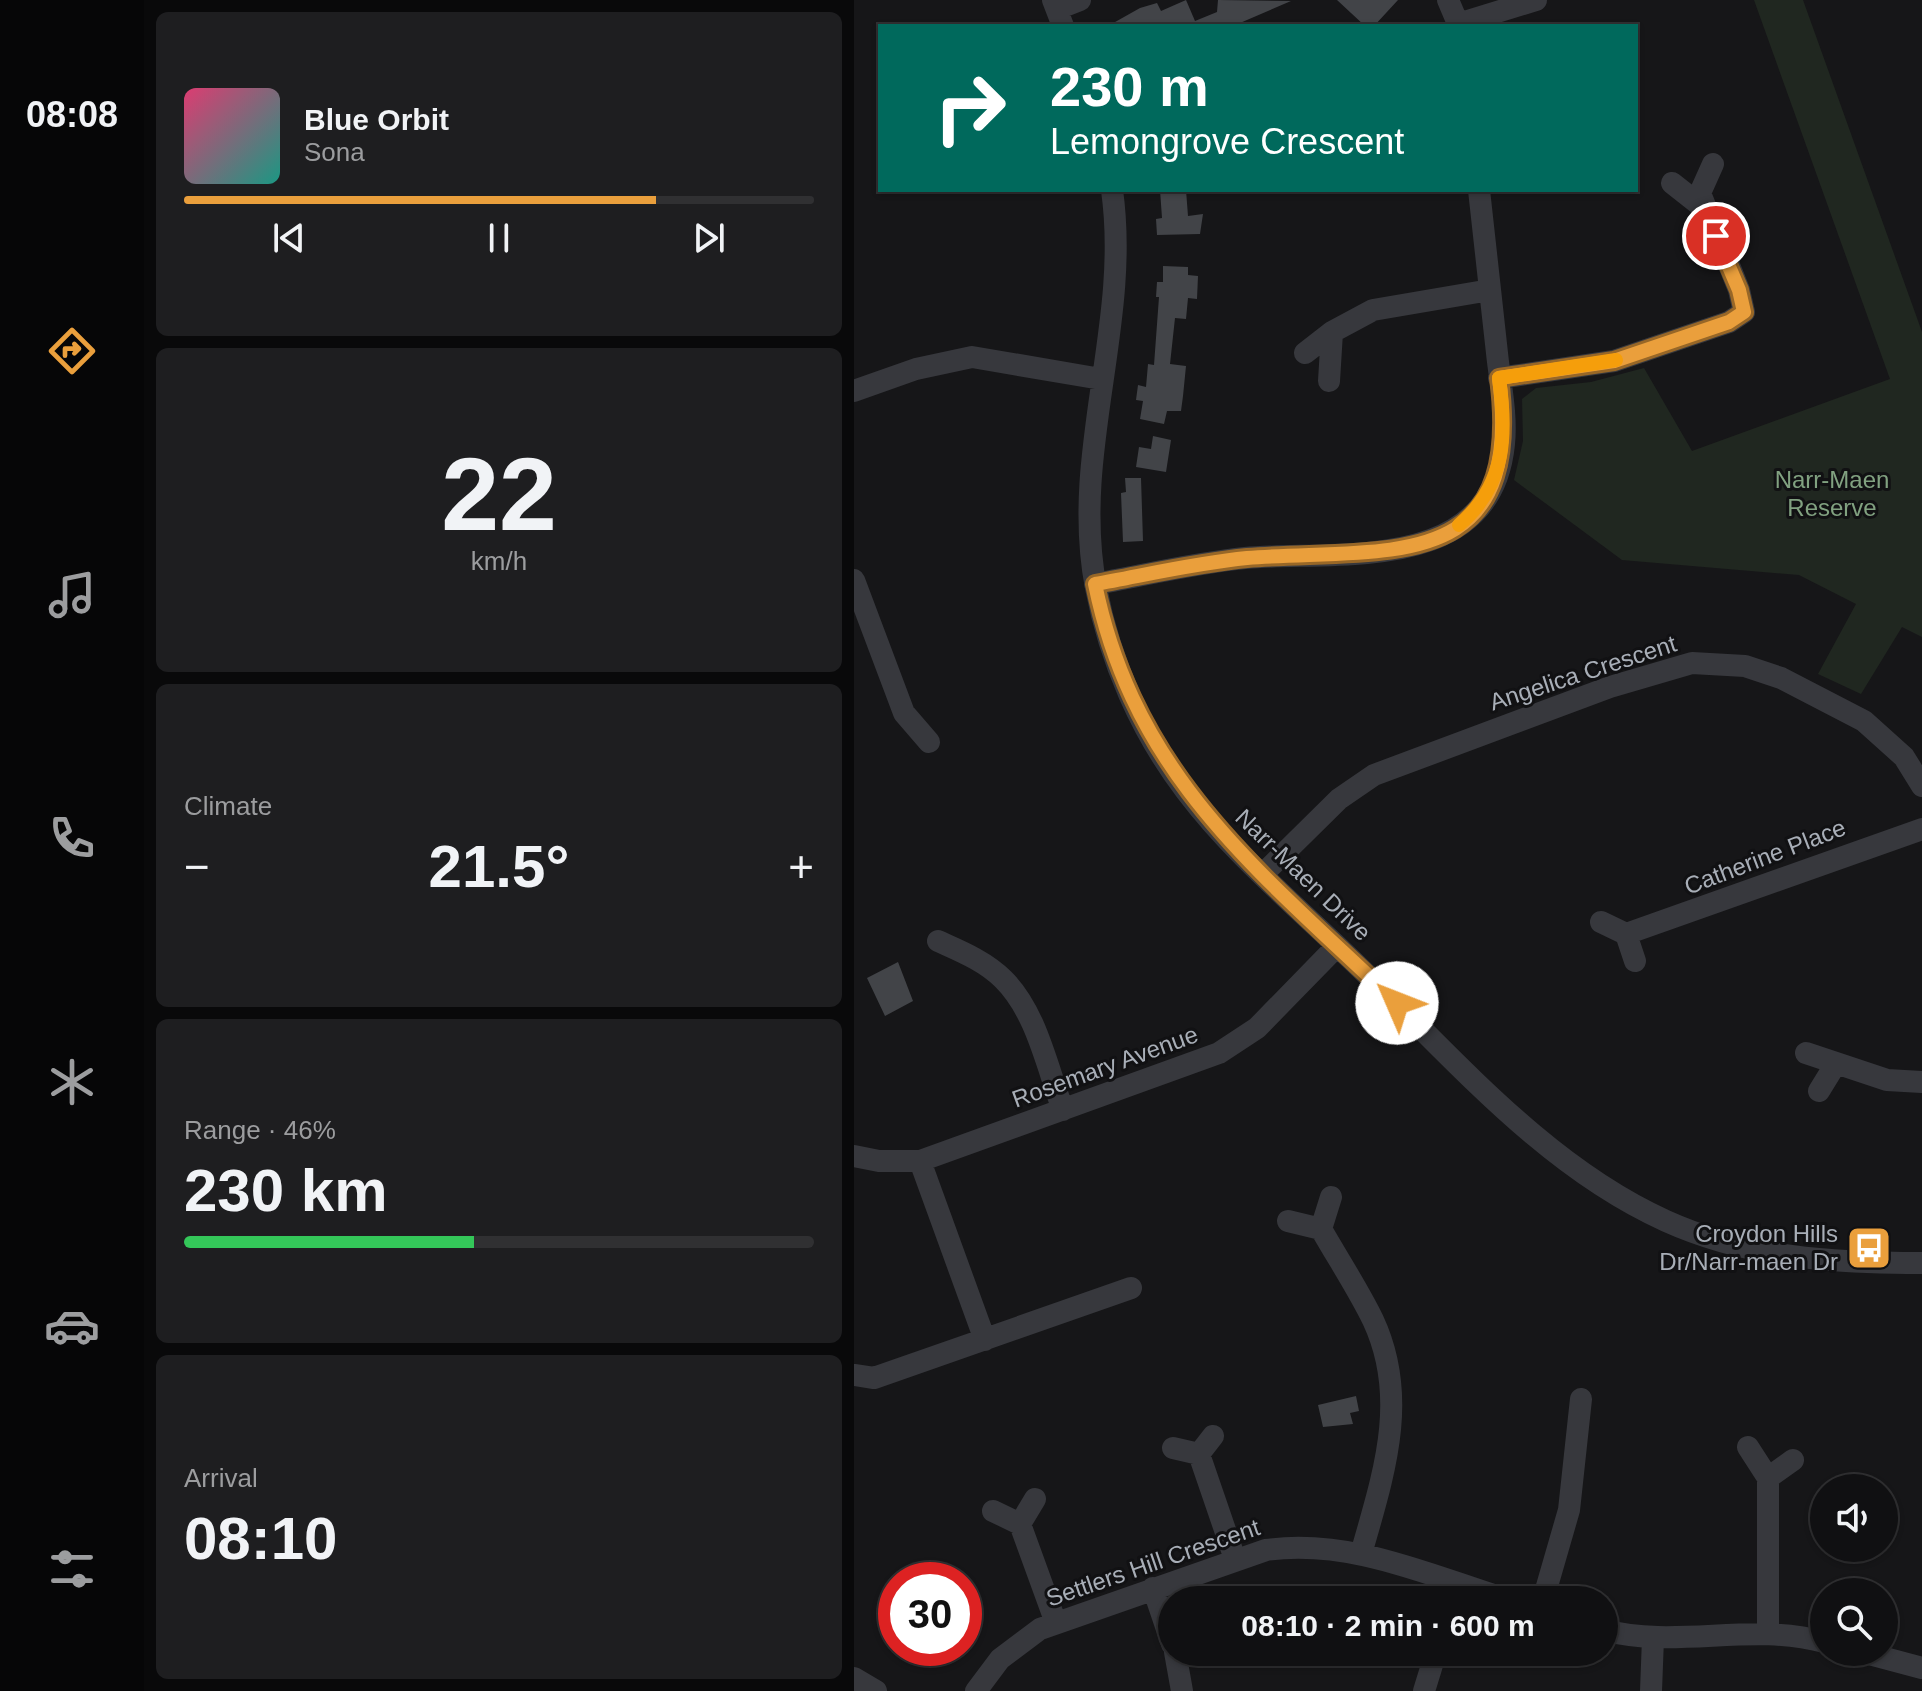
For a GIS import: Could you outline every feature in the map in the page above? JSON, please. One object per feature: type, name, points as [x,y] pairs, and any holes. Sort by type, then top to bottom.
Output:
[{"type":"street","points":[[1058,12],[1080,0]]},
{"type":"street","points":[[1448,0],[1459,24]]},
{"type":"street","points":[[1462,24],[1536,0]]},
{"type":"street","points":[[1499,378],[1614,361],[1729,322],[1744,312],[1739,290],[1700,193],[1713,164]]},
{"type":"street","points":[[1672,183],[1705,209]]},
{"type":"street","name":"Narr-Maen Drive","points":[[1112,192],[1117,280],[1088,488],[1095,584],[1123,678],[1155,743],[1206,816],[1542,1142],[1590,1179],[1641,1209],[1696,1233],[1766,1253],[1815,1261],[1922,1263]]},
{"type":"street","points":[[1095,584],[1217,562],[1373,554],[1418,546],[1443,536],[1477,508],[1500,464],[1505,431],[1479,192]]},
{"type":"street","points":[[1305,353],[1332,332],[1373,310],[1490,290]]},
{"type":"street","points":[[1329,381],[1332,332]]},
{"type":"street","points":[[854,391],[916,369],[972,357],[1101,379]]},
{"type":"street","points":[[854,580],[904,713],[929,742]]},
{"type":"street","name":"Angelica Crescent","points":[[1263,874],[1339,799],[1374,775],[1610,687],[1692,663],[1745,666],[1781,678],[1864,721],[1897,749],[1922,786]]},
{"type":"street","name":"Catherine Place","points":[[1626,934],[1922,829]]},
{"type":"street","points":[[1601,922],[1626,934],[1635,961]]},
{"type":"street","points":[[938,941],[985,965],[1010,987],[1027,1015],[1063,1110]]},
{"type":"street","name":"Rosemary Avenue","points":[[854,1156],[879,1161],[920,1161],[1233,1045],[1257,1028],[1337,946]]},
{"type":"street","points":[[1806,1053],[1887,1080],[1922,1082]]},
{"type":"street","points":[[1819,1091],[1835,1065]]},
{"type":"street","points":[[920,1161],[985,1340]]},
{"type":"street","points":[[1321,1229],[1331,1197]]},
{"type":"street","points":[[1288,1221],[1321,1229],[1373,1320],[1391,1383],[1391,1442],[1361,1554]]},
{"type":"street","points":[[854,1375],[874,1378],[1131,1288]]},
{"type":"street","points":[[1547,1586],[1569,1510],[1581,1399]]},
{"type":"street","points":[[1199,1454],[1213,1436]]},
{"type":"street","points":[[1748,1447],[1768,1478],[1768,1634]]},
{"type":"street","points":[[1173,1448],[1199,1454]]},
{"type":"street","points":[[1199,1454],[1235,1559]]},
{"type":"street","points":[[1768,1478],[1793,1460]]},
{"type":"street","points":[[1020,1524],[1035,1499]]},
{"type":"street","points":[[993,1511],[1020,1524],[1056,1623]]},
{"type":"street","name":"Settlers Hill Crescent","points":[[976,1691],[1012,1648],[1056,1623],[1235,1559],[1303,1547],[1361,1554],[1440,1586]]},
{"type":"street","points":[[1153,1588],[1158,1603]]},
{"type":"street","points":[[1618,1632],[1653,1638],[1768,1634],[1810,1640]]},
{"type":"street","points":[[1651,1691],[1653,1638]]},
{"type":"street","points":[[1898,1662],[1922,1668]]},
{"type":"street","points":[[1178,1666],[1182,1691]]},
{"type":"street","points":[[1424,1691],[1432,1666]]},
{"type":"street","points":[[854,1678],[876,1691]]},
{"type":"green space","name":"Narr-Maen Reserve","points":[[1754,0],[1803,0],[1922,332],[1922,637],[1902,627],[1861,694],[1818,674],[1856,604],[1799,575],[1622,560],[1514,480],[1523,441],[1522,399],[1536,388],[1591,382],[1644,368],[1692,451],[1890,379]]},
{"type":"building","points":[[1186,0],[1195,21],[1217,12],[1218,0],[1291,1],[1238,24],[1112,24],[1140,8],[1157,3],[1161,11]]},
{"type":"building","points":[[1337,0],[1398,0],[1376,24],[1363,24]]},
{"type":"building","points":[[1160,192],[1186,192],[1188,216],[1203,214],[1200,234],[1157,235],[1156,219],[1162,218]]},
{"type":"building","points":[[1163,266],[1188,267],[1188,275],[1198,276],[1197,299],[1188,298],[1186,319],[1175,318],[1170,364],[1186,366],[1181,411],[1167,411],[1164,424],[1140,419],[1143,401],[1136,400],[1138,385],[1146,387],[1148,364],[1154,365],[1159,297],[1156,297],[1157,282],[1163,282]]},
{"type":"building","points":[[1153,436],[1171,440],[1166,472],[1136,467],[1139,447],[1151,449]]},
{"type":"building","points":[[1125,478],[1141,478],[1143,541],[1123,542],[1121,493],[1126,492]]},
{"type":"building","points":[[898,962],[913,1001],[885,1016],[867,978]]},
{"type":"building","points":[[1356,1396],[1359,1411],[1350,1413],[1353,1424],[1323,1427],[1318,1405]]},
{"type":"slow traffic","points":[[1459,525],[1487,494],[1500,464],[1505,431],[1499,378],[1616,360]]},
{"type":"place","name":"Croydon Hills Dr/Narr-maen Dr","points":[[1869,1248]]},
{"type":"route","points":[[1397,1003],[1221,832],[1185,790],[1132,700],[1114,653],[1095,584],[1248,558],[1373,554],[1418,546],[1443,536],[1477,508],[1500,464],[1505,431],[1499,378],[1614,361],[1729,322],[1744,312],[1739,290],[1716,236]]}]
